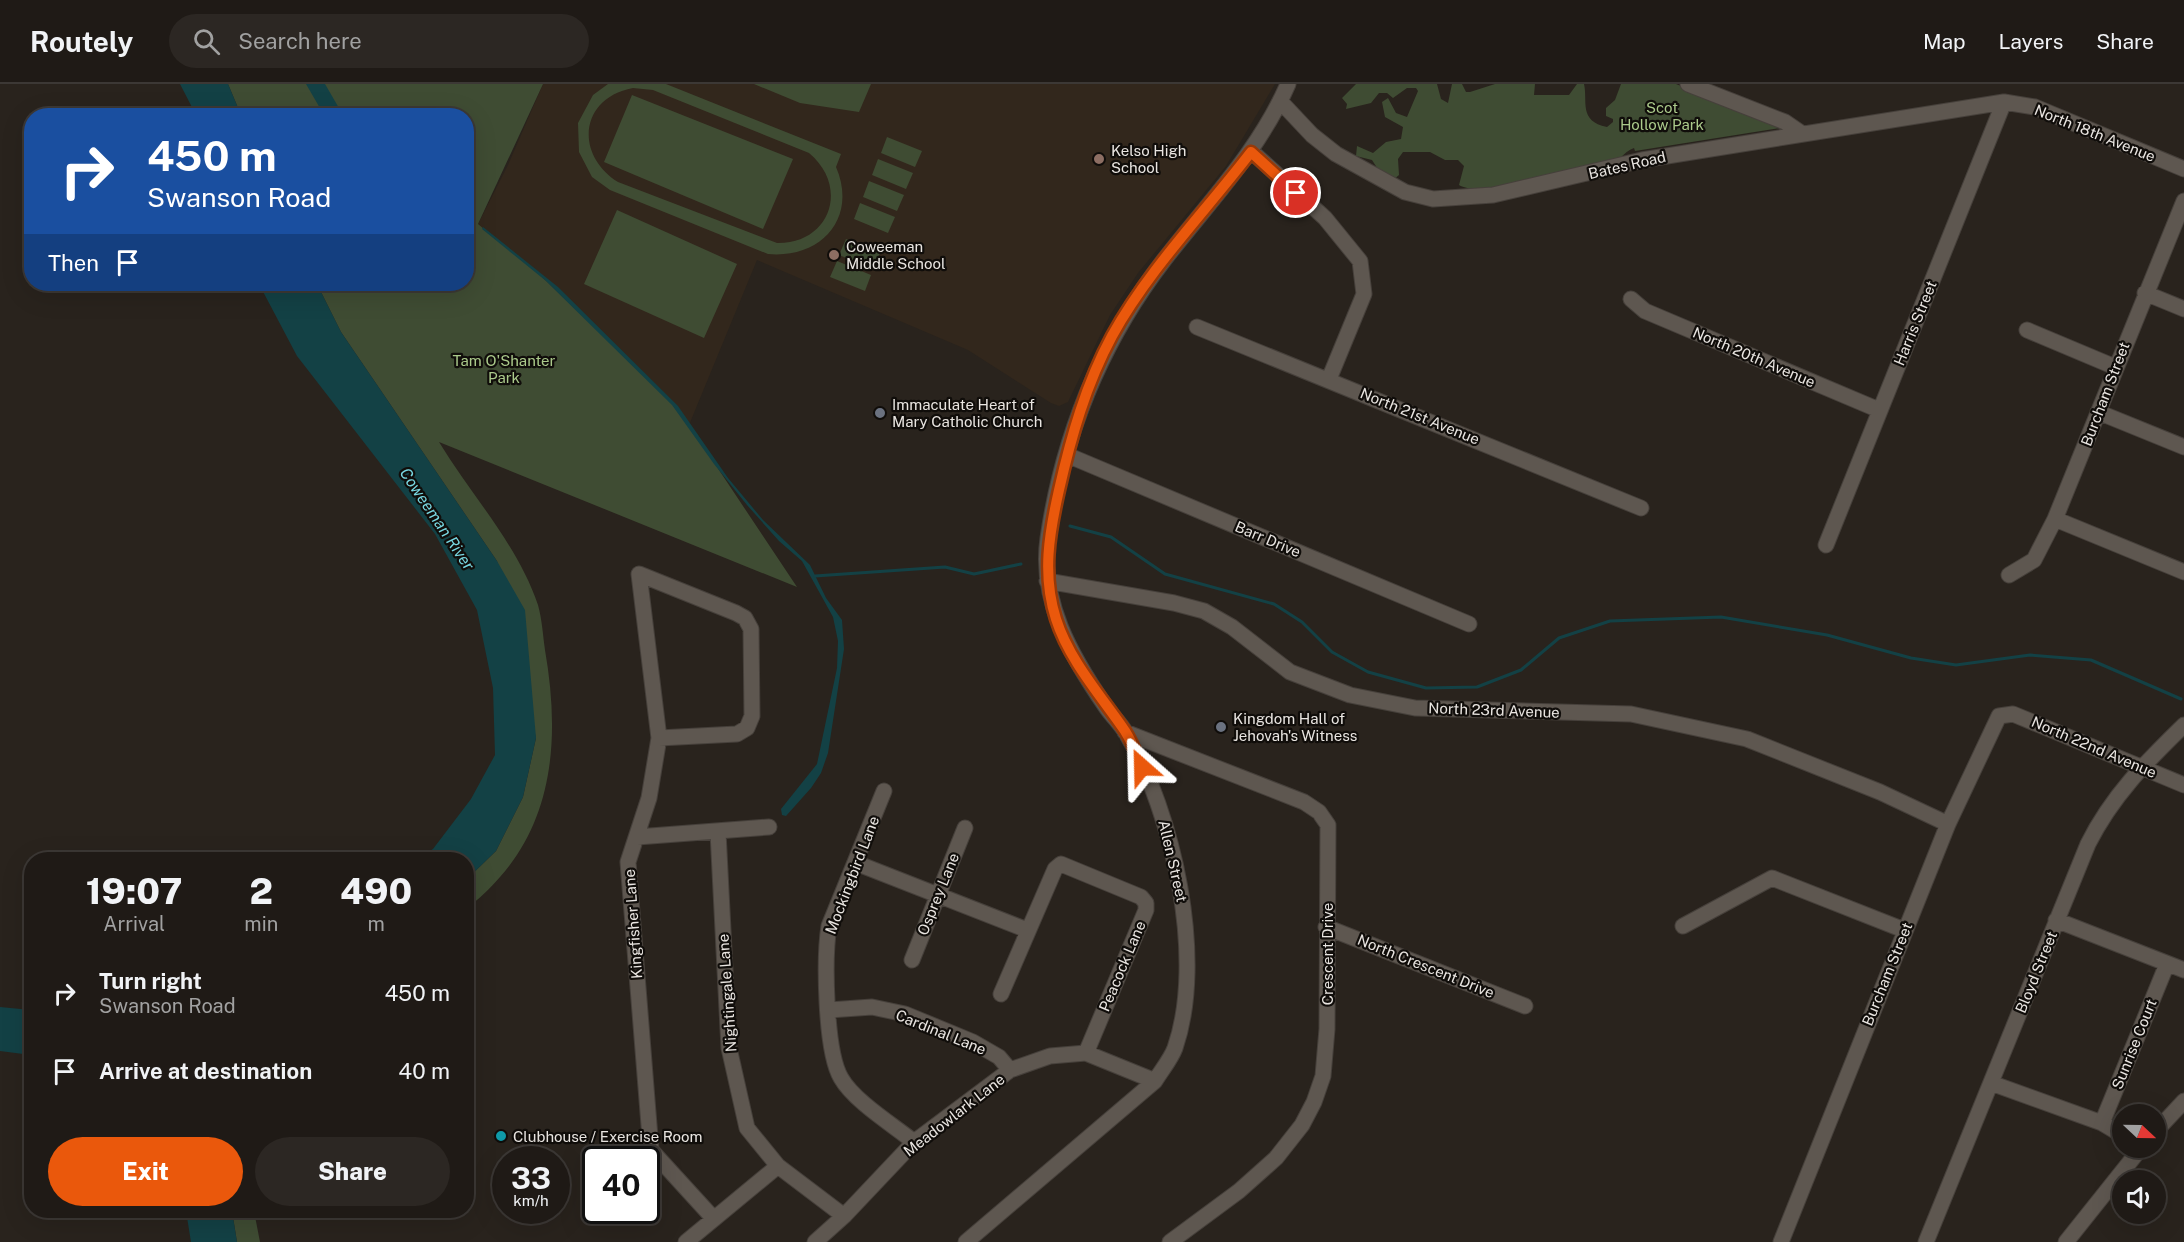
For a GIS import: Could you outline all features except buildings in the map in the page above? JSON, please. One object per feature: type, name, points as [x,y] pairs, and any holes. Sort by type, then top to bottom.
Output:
[{"type":"street","name":"Allen Street","points":[[966,1242],[1155,1081],[1174,1049],[1188,982],[1184,906],[1159,803],[1125,732],[1106,708],[1056,621],[1047,581],[1048,539],[1067,455],[1092,378],[1113,335],[1165,259],[1251,152],[1287,84]]},
{"type":"street","points":[[1688,84],[1785,122],[1800,133]]},
{"type":"street","name":"Bates Road","points":[[1280,101],[1312,135],[1336,153],[1404,192],[1433,199],[1493,195],[1642,160],[2004,102]]},
{"type":"street","name":"North 18th Avenue","points":[[2004,102],[2035,107],[2184,169]]},
{"type":"street","name":"Harris Street","points":[[1826,545],[2004,102]]},
{"type":"street","points":[[1251,152],[1324,218],[1360,261],[1364,294],[1329,378]]},
{"type":"street","name":"Burcham Street","points":[[2009,575],[2034,560],[2055,519],[2184,201]]},
{"type":"street","points":[[2145,293],[2184,309]]},
{"type":"street","name":"North 20th Avenue","points":[[1631,299],[1645,311],[1879,410]]},
{"type":"street","name":"North 21st Avenue","points":[[1197,327],[1329,378],[1641,508]]},
{"type":"street","points":[[2027,330],[2115,368]]},
{"type":"street","points":[[2098,412],[2184,447]]},
{"type":"street","name":"Barr Drive","points":[[1067,455],[1469,624]]},
{"type":"street","points":[[2055,519],[2184,572]]},
{"type":"street","name":"Kingfisher Lane","points":[[659,738],[737,734],[747,728],[752,716],[751,629],[745,618],[736,613],[639,574],[659,738],[649,798],[628,862],[651,1150],[714,1219]]},
{"type":"street","name":"North 23rd Avenue","points":[[1047,581],[1174,603],[1203,611],[1232,627],[1290,672],[1350,695],[1415,708],[1631,714],[1747,739],[1880,792],[1948,824]]},
{"type":"street","name":"Burcham Street","points":[[1781,1242],[1948,824],[1995,721],[2004,713]]},
{"type":"street","name":"North 22nd Avenue","points":[[2004,713],[2013,714],[2184,785]]},
{"type":"street","name":"Bloyd Street","points":[[1926,1242],[2056,920],[2100,820],[2140,767],[2184,725]]},
{"type":"street","name":"Crescent Drive","points":[[1125,732],[1304,802],[1319,812],[1328,825],[1327,1029],[1323,1076],[1314,1102],[1302,1125],[1276,1158],[1239,1191],[1170,1242]]},
{"type":"street","name":"Mockingbird Lane","points":[[884,791],[829,926],[826,946],[829,1010],[835,1064],[841,1079],[852,1091],[914,1142]]},
{"type":"street","points":[[637,837],[768,827]]},
{"type":"street","name":"Osprey Lane","points":[[912,960],[965,828]]},
{"type":"street","name":"Nightingale Lane","points":[[718,832],[729,1048],[747,1128],[778,1166],[844,1216]]},
{"type":"street","points":[[856,863],[938,893],[1027,930]]},
{"type":"street","name":"Peacock Lane","points":[[1001,994],[1054,869],[1061,864],[1141,897],[1146,903],[1146,910],[1086,1053]]},
{"type":"street","points":[[1683,926],[1772,878],[1904,930]]},
{"type":"street","points":[[2056,920],[2184,970]]},
{"type":"street","name":"North Crescent Drive","points":[[1326,927],[1526,1006]]},
{"type":"street","name":"Sunrise Court","points":[[2102,1124],[2167,964]]},
{"type":"street","name":"Cardinal Lane","points":[[829,1010],[872,1006],[905,1014],[973,1042],[999,1056],[1010,1070]]},
{"type":"street","name":"Meadowlark Lane","points":[[815,1242],[844,1216],[914,1142],[1010,1070],[1050,1056],[1086,1053],[1155,1081]]},
{"type":"street","points":[[1991,1083],[2112,1130]]},
{"type":"street","points":[[2166,1120],[2184,1101]]},
{"type":"street","points":[[2066,1242],[2133,1158]]},
{"type":"street","points":[[686,1242],[778,1166]]},
{"type":"shaded area","name":"Coweeman Middle School","points":[[543,84],[1275,84],[1226,166],[1138,273],[1110,315],[1068,402],[1059,406],[1051,403],[968,350],[757,260],[689,425],[510,251],[478,224],[508,165]]},
{"type":"green space","name":"Tam O'Shanter Park","points":[[228,84],[543,84],[478,224],[541,276],[667,397],[689,425],[797,587],[439,442],[506,541],[529,583],[540,616],[552,710],[549,770],[543,799],[533,826],[519,852],[500,877],[474,902],[474,872],[496,851],[523,797],[536,738],[497,561],[341,332],[320,291],[474,291],[474,108],[238,108]]},
{"type":"green space","points":[[608,84],[666,84],[841,154],[836,167],[842,186],[842,203],[838,218],[830,232],[819,242],[804,250],[787,254],[768,254],[610,190],[592,177],[579,152],[578,123],[593,95]],"holes":[[[633,88],[653,90],[809,153],[822,167],[829,182],[831,197],[828,211],[821,224],[810,234],[795,241],[777,243],[618,182],[594,157],[589,143],[589,128],[593,115],[602,103],[615,94]]]},
{"type":"green space","points":[[754,84],[871,84],[859,112],[800,103]]},
{"type":"green space","name":"Scot Hollow Park","points":[[1356,84],[1437,84],[1441,99],[1448,103],[1452,84],[1462,84],[1466,92],[1470,92],[1495,84],[1535,84],[1534,95],[1569,95],[1577,84],[1584,84],[1588,115],[1598,124],[1607,127],[1613,119],[1606,116],[1606,108],[1615,100],[1621,84],[1676,84],[1777,124],[1780,128],[1635,151],[1634,148],[1609,167],[1557,181],[1509,188],[1470,188],[1459,185],[1464,166],[1458,160],[1445,160],[1430,152],[1403,152],[1398,159],[1399,175],[1393,180],[1381,174],[1372,160],[1356,156],[1357,146],[1373,153],[1386,142],[1401,139],[1403,127],[1385,117],[1382,102],[1388,98],[1396,113],[1407,117],[1418,91],[1416,88],[1407,88],[1393,98],[1387,93],[1379,93],[1371,103],[1346,109],[1347,104],[1342,98]]},
{"type":"green space","points":[[632,95],[793,159],[763,229],[604,162]]},
{"type":"green space","points":[[887,137],[922,151],[915,167],[881,153]]},
{"type":"green space","points":[[878,159],[913,173],[906,189],[872,175]]},
{"type":"green space","points":[[869,181],[904,195],[897,211],[863,197]]},
{"type":"green space","points":[[860,203],[895,217],[888,233],[854,219]]},
{"type":"green space","points":[[617,210],[737,264],[704,338],[584,284]]},
{"type":"green space","points":[[846,239],[880,253],[874,269],[839,255]]},
{"type":"green space","points":[[837,261],[871,275],[865,291],[830,277]]},
{"type":"green space","points":[[233,1218],[255,1218],[260,1242],[237,1242]]},
{"type":"water","points":[[180,84],[228,84],[238,108],[192,108]]},
{"type":"water","points":[[306,84],[325,84],[339,108],[320,108]]},
{"type":"water","points":[[483,227],[558,287],[678,406],[728,478],[763,520],[810,565],[826,598],[842,620],[844,649],[828,753],[821,773],[811,788],[786,816],[782,815],[781,809],[817,764],[837,668],[838,641],[833,617],[802,561],[779,541],[747,505],[714,464],[672,405],[546,281],[482,229]]},
{"type":"water","name":"Coweeman River","points":[[263,291],[320,291],[341,332],[497,561],[525,610],[536,738],[523,797],[496,851],[474,872],[474,852],[428,852],[433,849],[471,799],[495,755],[493,688],[477,610],[435,534],[297,356]]},
{"type":"water","points":[[0,1007],[24,1009],[24,1054],[0,1051]]},
{"type":"water","points":[[187,1218],[233,1218],[237,1242],[191,1242]]},
{"type":"waterway","points":[[1070,526],[1111,537],[1165,574],[1274,604],[1302,622],[1332,652],[1368,672],[1426,688],[1477,687],[1521,670],[1559,638],[1610,621],[1721,617],[1827,635],[1911,658],[1956,665],[2030,655],[2091,660],[2181,699]]},
{"type":"waterway","points":[[815,576],[945,567],[974,574],[1021,564]]},
{"type":"place","name":"Kelso High School","points":[[1099,159]]},
{"type":"place","name":"Coweeman Middle School","points":[[834,255]]},
{"type":"place","name":"Immaculate Heart of Mary Catholic Church","points":[[880,413]]},
{"type":"place","name":"Kingdom Hall of Jehovah's Witness","points":[[1221,727]]},
{"type":"place","name":"Clubhouse / Exercise Room","points":[[501,1136]]},
{"type":"route","points":[[1142,767],[1125,732],[1106,708],[1056,621],[1047,581],[1048,539],[1067,455],[1092,378],[1113,335],[1165,259],[1251,152],[1296,193]]}]
